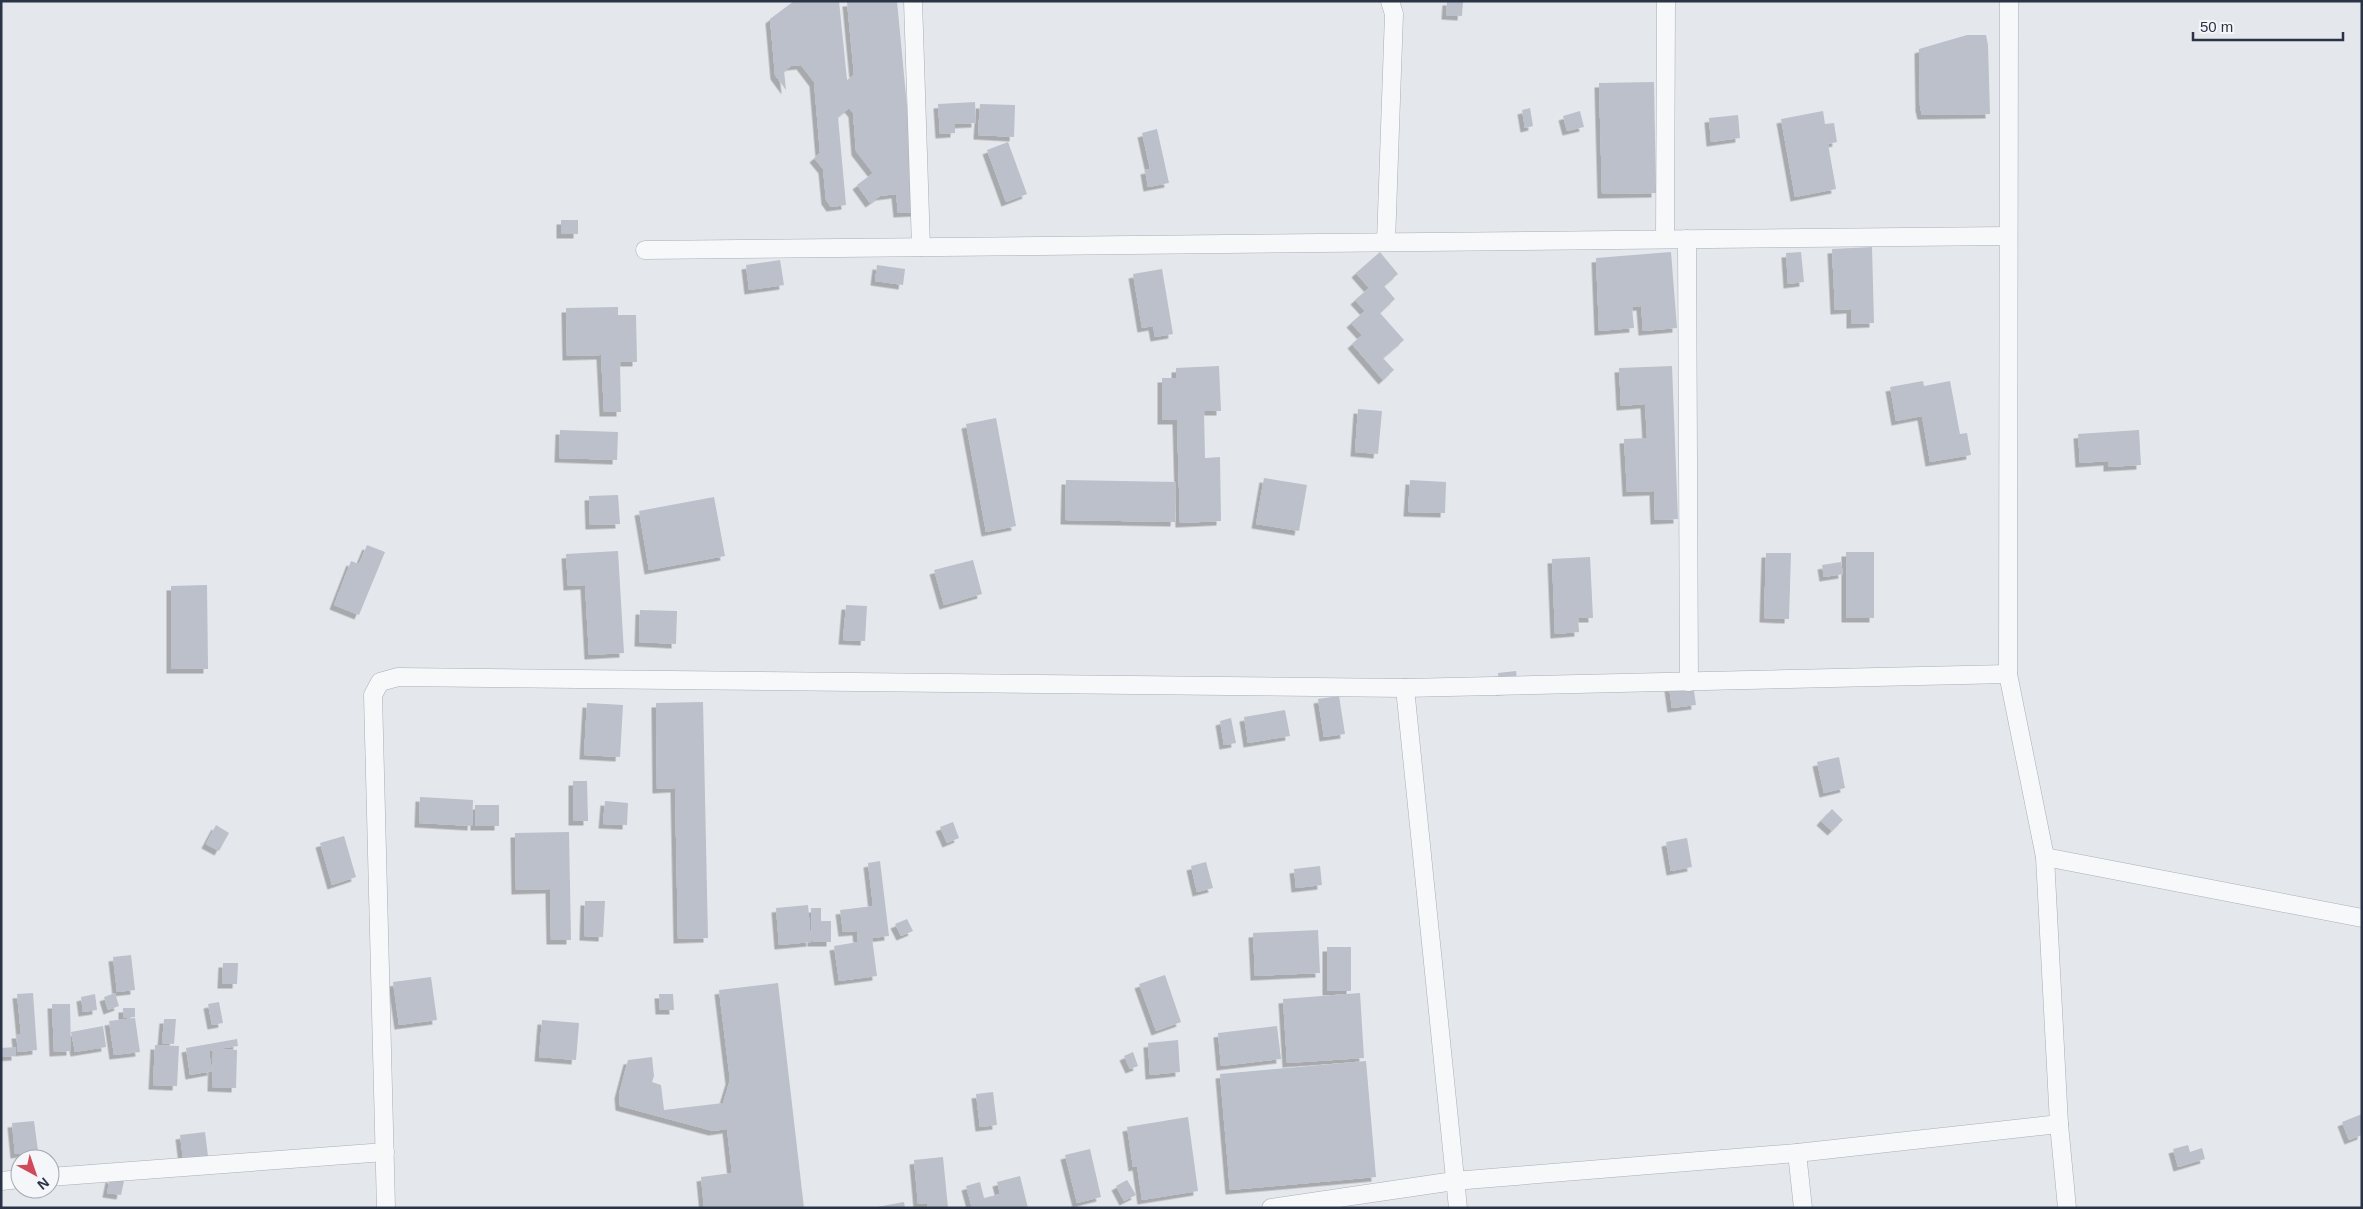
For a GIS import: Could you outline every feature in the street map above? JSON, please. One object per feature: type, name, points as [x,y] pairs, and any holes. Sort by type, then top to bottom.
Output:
[{"type":"street","points":[[913,1],[920,247]]},
{"type":"street","points":[[1386,242],[1394,14],[1390,1]]},
{"type":"street","points":[[1665,239],[1666,1]]},
{"type":"street","points":[[2009,1],[2008,674],[2045,857],[2059,1124],[2067,1208]]},
{"type":"street","points":[[645,250],[2008,236]]},
{"type":"street","points":[[1687,239],[1689,682]]},
{"type":"street","points":[[386,1208],[373,694],[380,682],[398,677],[1405,688],[2008,674]]},
{"type":"street","points":[[1405,688],[1458,1208]]},
{"type":"street","points":[[2045,857],[2362,918]]},
{"type":"street","points":[[1271,1208],[1454,1182],[1798,1153],[2059,1124]]},
{"type":"street","points":[[60,1176],[385,1152]]},
{"type":"street","points":[[1798,1153],[1803,1208]]},
{"type":"building","points":[[794,1],[839,1],[847,80],[854,75],[847,2],[897,1],[917,212],[898,213],[896,194],[880,196],[870,203],[857,185],[873,173],[856,151],[853,113],[849,108],[838,117],[846,205],[831,207],[826,200],[823,169],[814,158],[820,153],[814,82],[801,65],[791,66],[784,71],[786,90],[775,75],[770,19]]},
{"type":"building","points":[[1447,1],[1463,1],[1462,16],[1446,15]]},
{"type":"building","points":[[1967,35],[1986,35],[1990,114],[1922,115],[1920,107],[1919,49]]},
{"type":"building","points":[[1654,82],[1656,193],[1602,194],[1599,83]]},
{"type":"building","points":[[975,102],[976,123],[955,124],[955,133],[940,134],[938,104]]},
{"type":"building","points":[[980,104],[1015,105],[1014,137],[978,135]]},
{"type":"building","points":[[1530,108],[1533,126],[1525,128],[1522,110]]},
{"type":"building","points":[[1580,111],[1584,127],[1567,131],[1563,116]]},
{"type":"building","points":[[1823,111],[1825,124],[1834,123],[1837,142],[1828,144],[1836,189],[1795,197],[1781,119]]},
{"type":"building","points":[[1738,115],[1740,138],[1711,142],[1709,118]]},
{"type":"building","points":[[1157,129],[1169,183],[1148,187],[1145,170],[1150,169],[1142,133]]},
{"type":"building","points":[[1008,142],[1027,194],[1006,202],[987,150]]},
{"type":"building","points":[[561,220],[578,220],[578,234],[561,234]]},
{"type":"building","points":[[1872,247],[1874,323],[1851,324],[1851,309],[1835,310],[1832,249]]},
{"type":"building","points":[[1380,252],[1398,274],[1384,286],[1395,299],[1380,313],[1404,340],[1383,358],[1394,370],[1383,380],[1352,344],[1362,335],[1351,323],[1365,311],[1355,300],[1369,288],[1356,273]]},
{"type":"building","points":[[1671,252],[1677,328],[1643,331],[1641,306],[1632,307],[1634,328],[1599,331],[1596,258]]},
{"type":"building","points":[[1801,252],[1804,282],[1788,284],[1786,253]]},
{"type":"building","points":[[780,260],[784,285],[749,290],[746,265]]},
{"type":"building","points":[[877,265],[905,269],[903,285],[875,281]]},
{"type":"building","points":[[1162,269],[1173,334],[1155,337],[1153,326],[1142,328],[1133,274]]},
{"type":"building","points":[[618,307],[618,315],[636,315],[637,362],[620,362],[621,412],[604,412],[601,355],[567,356],[566,308]]},
{"type":"building","points":[[1219,366],[1221,411],[1204,411],[1205,458],[1220,457],[1221,521],[1180,523],[1177,420],[1162,420],[1162,378],[1176,378],[1176,368]]},
{"type":"building","points":[[1672,366],[1678,519],[1655,520],[1654,491],[1627,492],[1624,439],[1647,438],[1645,404],[1621,406],[1619,368]]},
{"type":"building","points":[[1923,381],[1924,386],[1950,381],[1960,434],[1967,433],[1971,455],[1930,462],[1922,416],[1896,421],[1890,387]]},
{"type":"building","points":[[1358,409],[1382,411],[1378,454],[1355,452]]},
{"type":"building","points":[[996,418],[1016,526],[986,532],[966,424]]},
{"type":"building","points":[[560,430],[618,432],[617,460],[559,458]]},
{"type":"building","points":[[2139,430],[2141,465],[2108,467],[2108,461],[2080,463],[2078,434]]},
{"type":"building","points":[[1264,478],[1307,485],[1299,531],[1256,524]]},
{"type":"building","points":[[1066,480],[1176,482],[1175,522],[1065,520]]},
{"type":"building","points":[[1410,480],[1446,482],[1445,513],[1408,512]]},
{"type":"building","points":[[618,495],[620,524],[590,525],[589,496]]},
{"type":"building","points":[[714,497],[725,556],[649,570],[639,511]]},
{"type":"building","points":[[367,545],[385,552],[359,615],[334,605],[351,561],[359,564]]},
{"type":"building","points":[[618,551],[624,653],[589,655],[585,585],[568,586],[566,554]]},
{"type":"building","points":[[1846,552],[1874,552],[1874,618],[1846,618]]},
{"type":"building","points":[[1766,553],[1791,553],[1789,619],[1764,618]]},
{"type":"building","points":[[1590,557],[1593,618],[1578,618],[1579,632],[1555,634],[1552,559]]},
{"type":"building","points":[[973,560],[982,594],[944,605],[934,570]]},
{"type":"building","points":[[1841,562],[1843,574],[1824,577],[1822,565]]},
{"type":"building","points":[[207,585],[208,669],[171,669],[171,586]]},
{"type":"building","points":[[846,605],[867,606],[865,641],[843,640]]},
{"type":"building","points":[[640,610],[677,611],[676,644],[639,642]]},
{"type":"building","points":[[1516,671],[1518,689],[1500,691],[1498,673]]},
{"type":"building","points":[[1693,684],[1696,705],[1672,708],[1669,687]]},
{"type":"building","points":[[1339,696],[1345,734],[1324,737],[1318,699]]},
{"type":"building","points":[[703,702],[708,938],[678,939],[675,788],[657,789],[656,703]]},
{"type":"building","points":[[587,703],[623,705],[620,757],[584,755]]},
{"type":"building","points":[[1285,710],[1290,736],[1248,743],[1244,717]]},
{"type":"building","points":[[1231,718],[1236,743],[1224,745],[1220,721]]},
{"type":"building","points":[[1839,757],[1845,788],[1824,793],[1817,762]]},
{"type":"building","points":[[573,781],[587,781],[588,821],[573,821]]},
{"type":"building","points":[[420,797],[473,800],[472,826],[419,823]]},
{"type":"building","points":[[605,801],[628,803],[627,825],[603,824]]},
{"type":"building","points":[[475,805],[499,805],[499,826],[475,826]]},
{"type":"building","points":[[1832,809],[1843,820],[1832,831],[1821,821]]},
{"type":"building","points":[[953,822],[959,838],[947,843],[940,827]]},
{"type":"building","points":[[216,825],[229,833],[219,851],[206,844]]},
{"type":"building","points":[[569,832],[571,940],[551,940],[550,889],[516,890],[515,833]]},
{"type":"building","points":[[344,836],[356,877],[332,885],[320,843]]},
{"type":"building","points":[[1687,838],[1692,867],[1671,871],[1666,842]]},
{"type":"building","points":[[880,861],[889,936],[872,938],[877,976],[839,981],[834,946],[858,942],[857,931],[843,932],[840,910],[873,906],[868,863]]},
{"type":"building","points":[[1206,862],[1213,888],[1197,892],[1191,866]]},
{"type":"building","points":[[1320,866],[1322,885],[1296,888],[1294,869]]},
{"type":"building","points":[[585,901],[605,901],[603,937],[584,936]]},
{"type":"building","points":[[808,905],[811,942],[779,945],[776,908]]},
{"type":"building","points":[[811,908],[821,908],[821,921],[831,921],[831,942],[812,942]]},
{"type":"building","points":[[907,919],[913,931],[901,936],[895,924]]},
{"type":"building","points":[[1318,930],[1320,973],[1255,976],[1253,933]]},
{"type":"building","points":[[1327,947],[1351,947],[1351,991],[1327,991]]},
{"type":"building","points":[[131,955],[135,990],[117,992],[113,957]]},
{"type":"building","points":[[223,963],[238,963],[237,984],[222,984]]},
{"type":"building","points":[[1165,975],[1181,1022],[1156,1031],[1139,984]]},
{"type":"building","points":[[431,977],[437,1020],[399,1025],[393,982]]},
{"type":"building","points":[[778,983],[804,1208],[704,1208],[701,1177],[732,1173],[727,1129],[713,1131],[620,1106],[619,1094],[628,1060],[652,1057],[654,1076],[652,1082],[661,1085],[664,1110],[723,1103],[730,1080],[719,990]]},
{"type":"building","points":[[33,993],[37,1050],[18,1052],[16,1034],[21,1034],[17,994]]},
{"type":"building","points":[[115,993],[119,1006],[108,1010],[104,997]]},
{"type":"building","points":[[1360,993],[1364,1058],[1287,1063],[1283,999]]},
{"type":"building","points":[[95,994],[97,1010],[83,1012],[81,997]]},
{"type":"building","points":[[659,994],[673,994],[674,1010],[660,1010]]},
{"type":"building","points":[[219,1002],[223,1023],[212,1025],[208,1004]]},
{"type":"building","points":[[52,1004],[70,1004],[71,1051],[54,1052]]},
{"type":"building","points":[[123,1008],[135,1008],[135,1017],[123,1018]]},
{"type":"building","points":[[135,1018],[140,1052],[114,1055],[109,1021]]},
{"type":"building","points":[[164,1019],[176,1019],[174,1044],[162,1043]]},
{"type":"building","points":[[542,1020],[579,1023],[576,1060],[539,1057]]},
{"type":"building","points":[[103,1026],[106,1047],[75,1052],[71,1032]]},
{"type":"building","points":[[1277,1026],[1281,1059],[1221,1066],[1218,1033]]},
{"type":"building","points":[[237,1039],[238,1046],[218,1049],[237,1050],[236,1088],[212,1087],[213,1050],[209,1051],[212,1071],[190,1075],[186,1048]]},
{"type":"building","points":[[1178,1040],[1180,1072],[1150,1075],[1148,1043]]},
{"type":"building","points":[[155,1045],[179,1046],[177,1086],[153,1085]]},
{"type":"building","points":[[16,1047],[16,1056],[1,1057],[1,1048]]},
{"type":"building","points":[[1133,1052],[1138,1066],[1130,1069],[1124,1056]]},
{"type":"building","points":[[1366,1061],[1376,1177],[1230,1190],[1220,1074]]},
{"type":"building","points":[[993,1092],[997,1125],[980,1127],[976,1094]]},
{"type":"building","points":[[2362,1114],[2362,1135],[2349,1140],[2342,1122]]},
{"type":"building","points":[[1188,1117],[1198,1191],[1142,1200],[1137,1166],[1133,1167],[1127,1127]]},
{"type":"building","points":[[34,1121],[38,1149],[15,1149],[12,1123]]},
{"type":"building","points":[[205,1132],[208,1156],[183,1159],[180,1135]]},
{"type":"building","points":[[2188,1145],[2190,1152],[2202,1148],[2205,1159],[2178,1167],[2173,1149]]},
{"type":"building","points":[[1090,1149],[1101,1197],[1077,1203],[1065,1155]]},
{"type":"building","points":[[943,1157],[948,1208],[928,1208],[927,1203],[918,1204],[914,1160]]},
{"type":"building","points":[[1020,1176],[1028,1208],[972,1208],[966,1186],[980,1182],[984,1198],[1000,1194],[997,1182]]},
{"type":"building","points":[[110,1178],[124,1181],[121,1195],[107,1193]]},
{"type":"building","points":[[1127,1180],[1136,1195],[1124,1201],[1116,1186]]},
{"type":"building","points":[[904,1202],[905,1208],[877,1208],[877,1207]]}]
